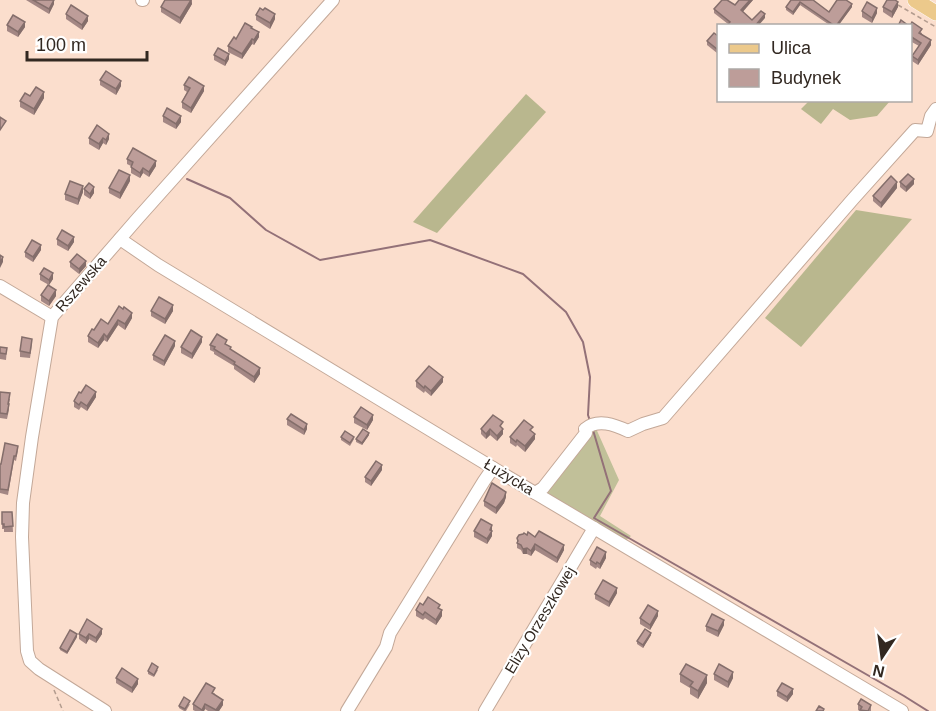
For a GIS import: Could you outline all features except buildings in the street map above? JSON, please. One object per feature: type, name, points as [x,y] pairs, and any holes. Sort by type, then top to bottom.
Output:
[{"type":"main road","points":[[915,0],[936,13]]},
{"type":"street","name":"Rszewska","points":[[105,711],[34,665],[27,651],[22,522],[30,448],[52,317],[333,0]]},
{"type":"street","points":[[535,493],[543,488],[586,434],[585,429],[589,426],[603,423],[628,430],[663,418],[915,130],[927,131],[930,116],[936,109]]},
{"type":"street","name":"Łużycka","points":[[120,239],[158,265],[493,468],[902,711]]},
{"type":"street","points":[[0,286],[52,317]]},
{"type":"street","points":[[347,711],[386,647],[390,633],[493,468]]},
{"type":"street","name":"Elizy Orzeszkowej","points":[[486,711],[594,528]]},
{"type":"path","points":[[899,5],[936,27]]},
{"type":"path","points":[[49,676],[63,711]]},
{"type":"green space","points":[[594,424],[619,480],[600,516],[631,536],[624,542],[539,492]]},
{"type":"shaded area","points":[[526,94],[546,112],[437,233],[413,222]]},
{"type":"shaded area","points":[[808,102],[889,102],[877,116],[850,120],[833,109],[821,124],[801,109]]},
{"type":"shaded area","points":[[856,210],[912,219],[801,347],[765,318]]},
{"type":"waterway","points":[[187,179],[230,198],[266,230],[320,260],[430,240],[523,274],[566,312],[583,342],[590,377],[588,415],[590,421]]},
{"type":"waterway","points":[[593,430],[611,491],[594,518],[928,711]]}]
